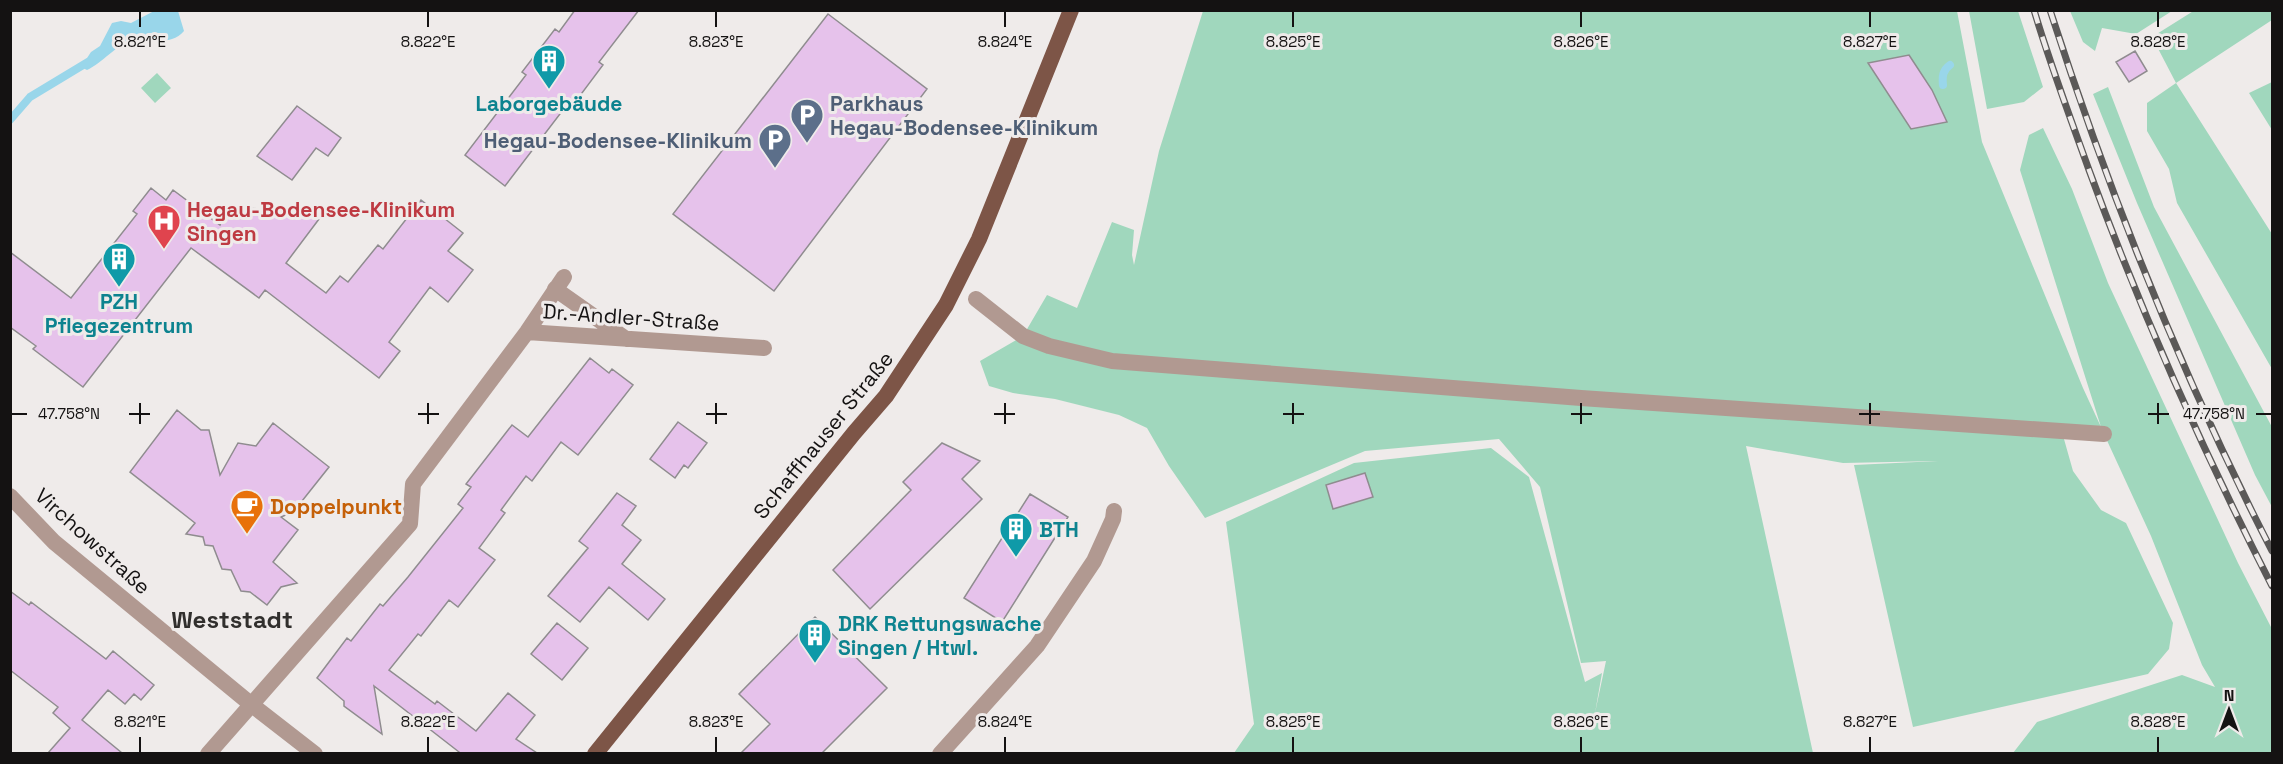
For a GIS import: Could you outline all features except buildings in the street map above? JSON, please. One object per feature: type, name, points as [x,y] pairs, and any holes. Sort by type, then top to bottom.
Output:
[{"type":"main road","name":"Schaffhauser Straße","points":[[595,753],[886,396],[946,305],[979,239],[1071,10]]},
{"type":"street","points":[[527,332],[560,283],[626,339]]},
{"type":"street","points":[[976,299],[1023,336],[1048,346],[1112,361],[1581,398],[2104,434]]},
{"type":"street","name":"Dr.-Andler-Straße","points":[[208,753],[410,524],[413,484],[527,332],[764,348]]},
{"type":"street","name":"Virchowstraße","points":[[10,496],[54,542],[252,705],[315,753]]},
{"type":"street","points":[[940,753],[1037,646],[1094,561],[1113,519],[1114,511]]},
{"type":"green space","points":[[2195,10],[2272,11],[2272,20],[2176,83],[2152,37]]},
{"type":"green space","points":[[1203,11],[1957,11],[1982,142],[2101,427],[2020,170],[2029,135],[2043,128],[2072,189],[2108,283],[2238,563],[2272,629],[2272,753],[2013,753],[2037,722],[2182,675],[2215,687],[2202,665],[2151,536],[2104,434],[2062,432],[2073,471],[2101,510],[2126,523],[2173,623],[2169,649],[2148,674],[1913,727],[1854,465],[1938,461],[1843,463],[1746,446],[1813,753],[1234,753],[1254,724],[1226,522],[1354,463],[1491,448],[1529,477],[1585,682],[1602,673],[1595,713],[1606,661],[1581,663],[1540,487],[1499,439],[1365,451],[1205,518],[1169,466],[1147,428],[1119,415],[989,386],[980,361],[1023,336],[1047,295],[1077,308],[1112,222],[1134,230],[1132,255],[1134,265],[1159,151]]},
{"type":"green space","points":[[1969,11],[2018,11],[2043,87],[2024,102],[1987,109]]},
{"type":"green space","points":[[2070,11],[2172,11],[2136,34],[2102,28],[2095,51],[2083,42]]},
{"type":"green space","points":[[157,73],[171,88],[155,103],[141,88]]},
{"type":"green space","points":[[2272,82],[2272,130],[2249,93]]},
{"type":"green space","points":[[2176,83],[2272,234],[2272,369],[2177,203],[2169,169],[2147,131],[2147,103]]},
{"type":"green space","points":[[2108,87],[2154,207],[2272,427],[2272,507],[2255,475],[2137,203],[2093,94]]},
{"type":"water","points":[[156,10],[178,11],[184,31],[173,39],[130,41],[87,70],[81,67],[91,52],[100,46],[112,23],[121,21],[131,23]]},
{"type":"waterway","points":[[10,120],[30,97],[88,62]]},
{"type":"waterway","points":[[1943,85],[1943,73],[1950,65]]},
{"type":"railway","points":[[2034,10],[2053,70],[2130,276],[2197,432],[2272,586]]},
{"type":"railway","points":[[2050,10],[2097,149],[2150,285],[2208,420],[2272,551]]},
{"type":"place","name":"Laborgebäude","points":[[549,90]]},
{"type":"place","name":"Parkhaus Hegau-Bodensee-Klinikum","points":[[807,144]]},
{"type":"place","name":"Hegau-Bodensee-Klinikum","points":[[775,169]]},
{"type":"place","name":"Hegau-Bodensee-Klinikum Singen","points":[[164,250]]},
{"type":"place","name":"PZH Pflegezentrum","points":[[119,288]]},
{"type":"place","name":"Doppelpunkt","points":[[247,535]]},
{"type":"place","name":"BTH","points":[[1016,558]]},
{"type":"place","name":"DRK Rettungswache Singen / Htwl.","points":[[815,664]]},
{"type":"district","name":"Weststadt","points":[[232,619]]}]
